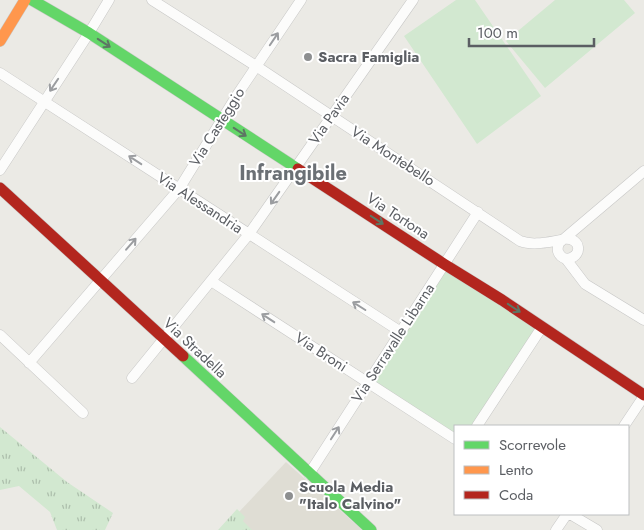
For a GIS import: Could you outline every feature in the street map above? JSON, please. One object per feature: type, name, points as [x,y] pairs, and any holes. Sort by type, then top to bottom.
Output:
[{"type":"street","points":[[0,23],[14,0]]},
{"type":"street","points":[[0,40],[25,0]]},
{"type":"street","name":"Via Tortona","points":[[32,0],[89,33],[502,300],[644,396]]},
{"type":"street","points":[[0,170],[109,0]]},
{"type":"street","name":"Via Montebello","points":[[152,0],[256,66],[520,241],[535,244],[563,240]]},
{"type":"street","name":"Via Casteggio","points":[[29,363],[179,189],[221,120],[300,0]]},
{"type":"street","name":"Via Pavia","points":[[132,378],[250,234],[413,0]]},
{"type":"street","name":"Via Alessandria","points":[[0,73],[401,332]]},
{"type":"street","points":[[644,171],[558,246],[562,256],[586,284],[644,320]]},
{"type":"street","name":"Via Stradella","points":[[0,188],[371,530]]},
{"type":"street","name":"Via Serravalle Libarna","points":[[309,474],[478,212]]},
{"type":"street","points":[[576,243],[581,225]]},
{"type":"street","points":[[563,240],[571,239],[576,243],[578,249],[576,254],[578,275]]},
{"type":"street","name":"Via Montebello","points":[[535,244],[562,256]]},
{"type":"street","points":[[562,256],[572,258],[576,254]]},
{"type":"street","name":"Via Broni","points":[[211,282],[454,438]]},
{"type":"street","points":[[478,425],[542,327]]},
{"type":"street","points":[[0,335],[83,414]]},
{"type":"street","points":[[625,425],[644,396]]},
{"type":"street","points":[[556,530],[568,515]]},
{"type":"street","points":[[571,515],[597,530]]},
{"type":"shaded area","name":"Scuola Media \"Italo Calvino\"","points":[[286,462],[362,530],[222,530]]},
{"type":"green space","points":[[456,0],[475,0],[541,96],[477,144],[404,36]]},
{"type":"green space","points":[[555,0],[624,0],[635,13],[545,88],[506,41]]},
{"type":"green space","points":[[445,268],[536,327],[473,425],[454,425],[454,434],[373,381]]},
{"type":"green space","points":[[0,427],[67,482],[113,513],[105,530],[57,530],[50,512],[19,486],[0,490]]},
{"type":"green space","points":[[237,509],[245,517],[243,521],[252,530],[218,530]]},
{"type":"traffic: fast","points":[[32,0],[89,33],[298,169]]},
{"type":"traffic: fast","points":[[183,356],[371,530]]},
{"type":"traffic: slow","points":[[0,41],[25,0]]},
{"type":"traffic: jam","points":[[298,169],[502,300],[644,395]]},
{"type":"traffic: jam","points":[[0,188],[183,356]]},
{"type":"place","name":"Sacra Famiglia","points":[[308,57]]},
{"type":"place","name":"Scuola Media \"Italo Calvino\"","points":[[289,496]]},
{"type":"district","name":"Infrangibile","points":[[293,173]]}]
